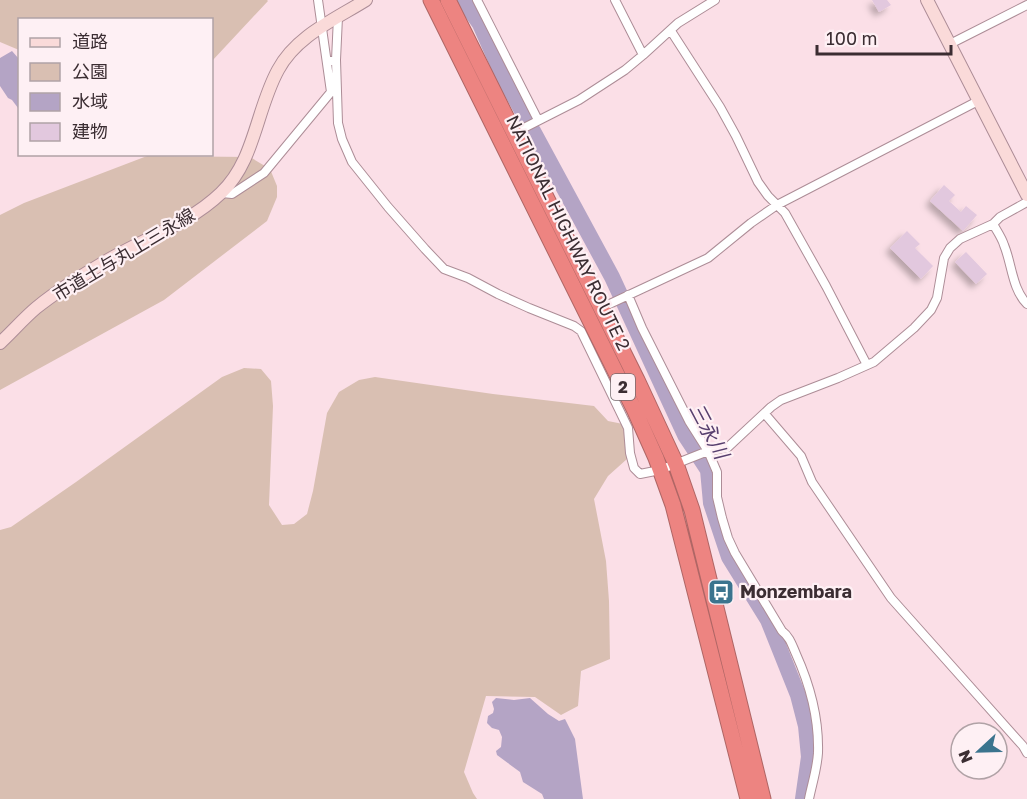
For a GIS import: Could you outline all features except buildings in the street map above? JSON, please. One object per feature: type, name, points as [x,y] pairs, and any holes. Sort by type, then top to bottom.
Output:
[{"type":"highway","name":"NATIONAL HIGHWAY ROUTE 2","points":[[431,0],[635,411],[660,470],[673,505],[748,799]]},
{"type":"highway","name":"NATIONAL HIGHWAY ROUTE 2","points":[[448,0],[514,133],[606,306],[637,380],[681,462],[763,799]]},
{"type":"street","points":[[318,0],[331,61],[338,123],[352,162],[388,207],[444,269],[581,331],[628,428],[630,453],[634,468],[640,474],[660,470],[706,452],[727,448],[781,400],[874,362],[906,335],[931,309],[937,298],[944,258],[950,248],[960,239],[993,224],[1000,217],[1027,202]]},
{"type":"street","name":"市道土与丸上三永線","points":[[0,343],[35,309],[60,290],[109,260],[171,227],[222,193],[240,170],[268,90],[288,55],[322,26],[366,0]]},
{"type":"street","points":[[477,0],[538,120]]},
{"type":"street","points":[[615,0],[643,56]]},
{"type":"street","points":[[514,133],[579,100],[625,70],[678,23],[715,0]]},
{"type":"street","points":[[927,0],[1027,195]]},
{"type":"street","points":[[950,44],[1027,5]]},
{"type":"street","points":[[222,193],[232,194],[264,173],[331,92],[331,61],[338,17]]},
{"type":"street","points":[[671,31],[720,107],[758,182],[785,213],[867,365]]},
{"type":"street","points":[[606,306],[708,258],[777,205],[978,101]]},
{"type":"street","points":[[993,224],[1004,244],[1017,288],[1027,304]]},
{"type":"street","points":[[626,296],[717,472],[717,497],[728,538],[782,631],[788,636],[807,684],[815,718],[818,754],[808,799]]},
{"type":"street","points":[[765,414],[801,456],[812,482],[891,598],[1027,753]]},
{"type":"green space","points":[[0,0],[268,1],[213,60],[213,18],[18,18],[18,50],[0,42]]},
{"type":"green space","points":[[147,156],[250,157],[270,169],[277,186],[277,197],[267,221],[164,300],[0,390],[0,215],[24,203]]},
{"type":"green space","points":[[244,368],[261,369],[271,381],[273,406],[269,505],[282,525],[294,524],[307,514],[327,413],[339,392],[359,380],[375,377],[594,406],[608,421],[623,424],[627,459],[608,476],[594,499],[606,561],[610,659],[581,671],[578,706],[561,715],[535,697],[486,696],[464,772],[477,799],[0,799],[0,530],[11,527],[222,377]]},
{"type":"water","points":[[12,51],[18,58],[18,108],[0,86],[0,58]]},
{"type":"water","points":[[496,698],[514,700],[530,698],[559,721],[565,719],[575,739],[583,799],[544,799],[542,794],[523,782],[520,772],[497,755],[496,751],[501,747],[502,737],[499,730],[487,723],[488,716],[493,713],[494,709],[492,702]]},
{"type":"waterway","name":"三永川","points":[[465,0],[480,24],[503,76],[526,118]]},
{"type":"waterway","name":"三永川","points":[[533,131],[612,277],[685,435],[708,470],[711,503],[729,557],[768,620],[798,695],[806,726],[809,757],[803,799]]},
{"type":"place","name":"Monzembara","points":[[721,592]]}]
